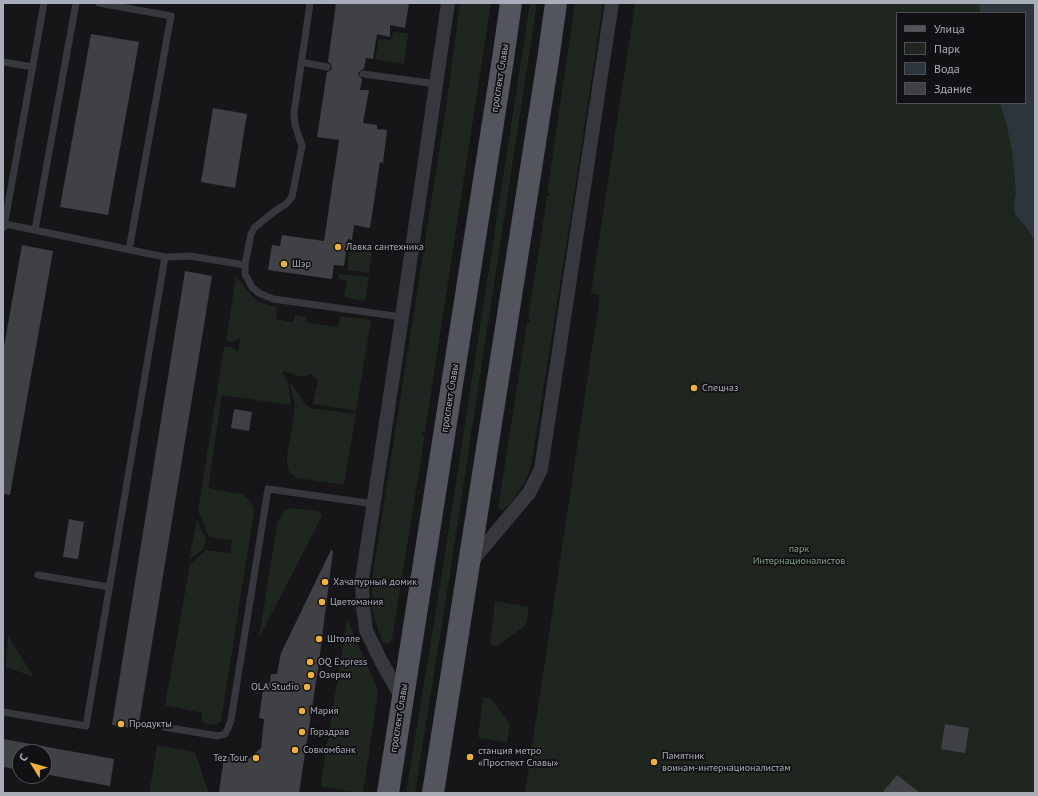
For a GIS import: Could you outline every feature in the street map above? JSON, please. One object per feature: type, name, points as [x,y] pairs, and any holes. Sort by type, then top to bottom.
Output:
[{"type":"main road","name":"проспект Славы","points":[[388,793],[511,3]]},
{"type":"main road","points":[[433,793],[556,3]]},
{"type":"street","points":[[402,698],[381,661],[366,630],[362,580],[448,3]]},
{"type":"street","points":[[470,563],[529,494],[541,469],[612,3]]},
{"type":"lane","points":[[44,3],[4,225],[165,257],[190,256],[245,265]]},
{"type":"lane","points":[[35,230],[76,3]]},
{"type":"lane","points":[[99,3],[171,16],[129,250]]},
{"type":"lane","points":[[310,3],[294,113],[295,125],[302,146],[292,197],[286,204],[254,228],[251,234],[245,265],[245,274],[252,287],[265,297],[402,317]]},
{"type":"lane","points":[[3,62],[33,67]]},
{"type":"lane","points":[[301,62],[327,67]]},
{"type":"lane","points":[[363,74],[436,84]]},
{"type":"lane","points":[[3,712],[86,726],[165,257]]},
{"type":"lane","points":[[164,727],[218,736],[225,734],[228,728],[231,720],[268,489],[374,504]]},
{"type":"lane","points":[[38,575],[109,587]]},
{"type":"green space","points":[[460,3],[491,3],[425,432],[422,434],[425,435],[392,639],[386,644],[382,642],[372,609],[372,579],[446,107]]},
{"type":"green space","points":[[530,3],[537,3],[449,580],[415,793],[406,793],[441,579]]},
{"type":"green space","points":[[575,3],[603,3],[571,216],[530,470],[525,482],[509,505],[503,509],[500,509],[498,507],[527,322],[530,322],[528,319],[547,196],[549,196],[550,193],[547,193]]},
{"type":"green space","name":"парк Интернационалистов","points":[[635,3],[1035,3],[1035,793],[525,793],[600,295],[591,293]]},
{"type":"green space","points":[[393,32],[408,33],[404,64],[375,59],[379,39],[391,40]]},
{"type":"green space","points":[[350,247],[372,251],[369,273],[347,270]]},
{"type":"green space","points":[[339,274],[369,277],[365,301],[344,297],[347,280],[338,279]]},
{"type":"green space","points":[[236,276],[247,291],[258,302],[277,307],[276,319],[293,322],[295,315],[306,317],[305,322],[338,327],[340,316],[371,320],[356,411],[313,404],[318,380],[314,378],[312,374],[303,377],[282,371],[288,383],[291,405],[222,395],[208,488],[241,494],[252,504],[254,512],[221,721],[217,724],[210,725],[202,720],[202,713],[165,705],[190,564],[206,550],[231,553],[232,540],[209,537],[198,511],[224,347],[231,347],[238,352],[240,338],[234,342],[226,341]]},
{"type":"green space","points":[[290,382],[305,404],[310,408],[356,414],[344,485],[297,478],[289,472],[287,456],[295,407]]},
{"type":"green space","points":[[292,508],[317,511],[320,512],[322,516],[259,638],[277,523],[284,511]]},
{"type":"green space","points":[[197,520],[206,539],[203,549],[189,560]]},
{"type":"green space","points":[[495,601],[529,607],[526,625],[497,646],[490,645]]},
{"type":"green space","points":[[348,619],[375,682],[378,693],[363,793],[322,787],[321,781]]},
{"type":"green space","points":[[8,636],[34,677],[6,667]]},
{"type":"green space","points":[[483,697],[491,698],[510,725],[507,743],[478,737]]},
{"type":"green space","points":[[157,745],[195,752],[209,793],[149,793]]},
{"type":"water","points":[[979,3],[1035,3],[1035,241],[1015,214],[1014,205],[1016,193],[1013,157],[1007,126],[1000,104],[1026,104],[1026,12],[980,12]]},
{"type":"building","points":[[336,3],[409,3],[405,28],[390,25],[390,37],[377,34],[373,59],[366,58],[364,69],[358,73],[362,79],[360,90],[369,90],[363,123],[377,125],[377,129],[387,130],[383,163],[380,162],[370,228],[354,225],[352,240],[348,239],[344,266],[334,265],[332,279],[268,270],[272,245],[280,246],[282,235],[324,241],[339,140],[317,137],[327,72],[332,68],[331,64],[328,62]]},
{"type":"building","points":[[91,34],[139,42],[108,215],[60,207]]},
{"type":"building","points":[[213,108],[247,114],[235,188],[201,182]]},
{"type":"building","points":[[22,245],[53,251],[10,495],[3,494],[3,352]]},
{"type":"building","points":[[185,271],[212,276],[138,729],[112,725]]},
{"type":"building","points":[[234,409],[252,412],[249,431],[231,428]]},
{"type":"building","points":[[69,519],[84,522],[78,559],[63,557]]},
{"type":"building","points":[[331,550],[333,551],[318,669],[299,793],[219,793],[224,756],[247,760],[261,748],[264,719],[259,718],[264,682],[270,683],[271,674],[277,674],[281,653]]},
{"type":"building","points":[[945,724],[969,728],[965,753],[941,749]]},
{"type":"building","points":[[3,739],[31,744],[12,744],[12,769],[3,767]]},
{"type":"building","points":[[52,748],[114,759],[110,786],[52,775]]},
{"type":"building","points":[[897,775],[920,793],[882,793]]},
{"type":"place","name":"Лавка сантехника","points":[[338,247]]},
{"type":"place","name":"Шэр","points":[[284,264]]},
{"type":"place","name":"Спецназ","points":[[694,388]]},
{"type":"place","name":"Хачапурный домик","points":[[325,582]]},
{"type":"place","name":"Цветомания","points":[[322,602]]},
{"type":"place","name":"Штолле","points":[[319,639]]},
{"type":"place","name":"OQ Express","points":[[310,662]]},
{"type":"place","name":"Озерки","points":[[311,675]]},
{"type":"place","name":"OLA Studio","points":[[307,687]]},
{"type":"place","name":"Мария","points":[[302,711]]},
{"type":"place","name":"Продукты","points":[[121,724]]},
{"type":"place","name":"Горздрав","points":[[302,732]]},
{"type":"place","name":"Совкомбанк","points":[[295,750]]},
{"type":"place","name":"станция метро «Проспект Славы»","points":[[470,757]]},
{"type":"place","name":"Tez Tour","points":[[256,758]]},
{"type":"place","name":"Памятник воинам-интернационалистам","points":[[654,762]]}]
